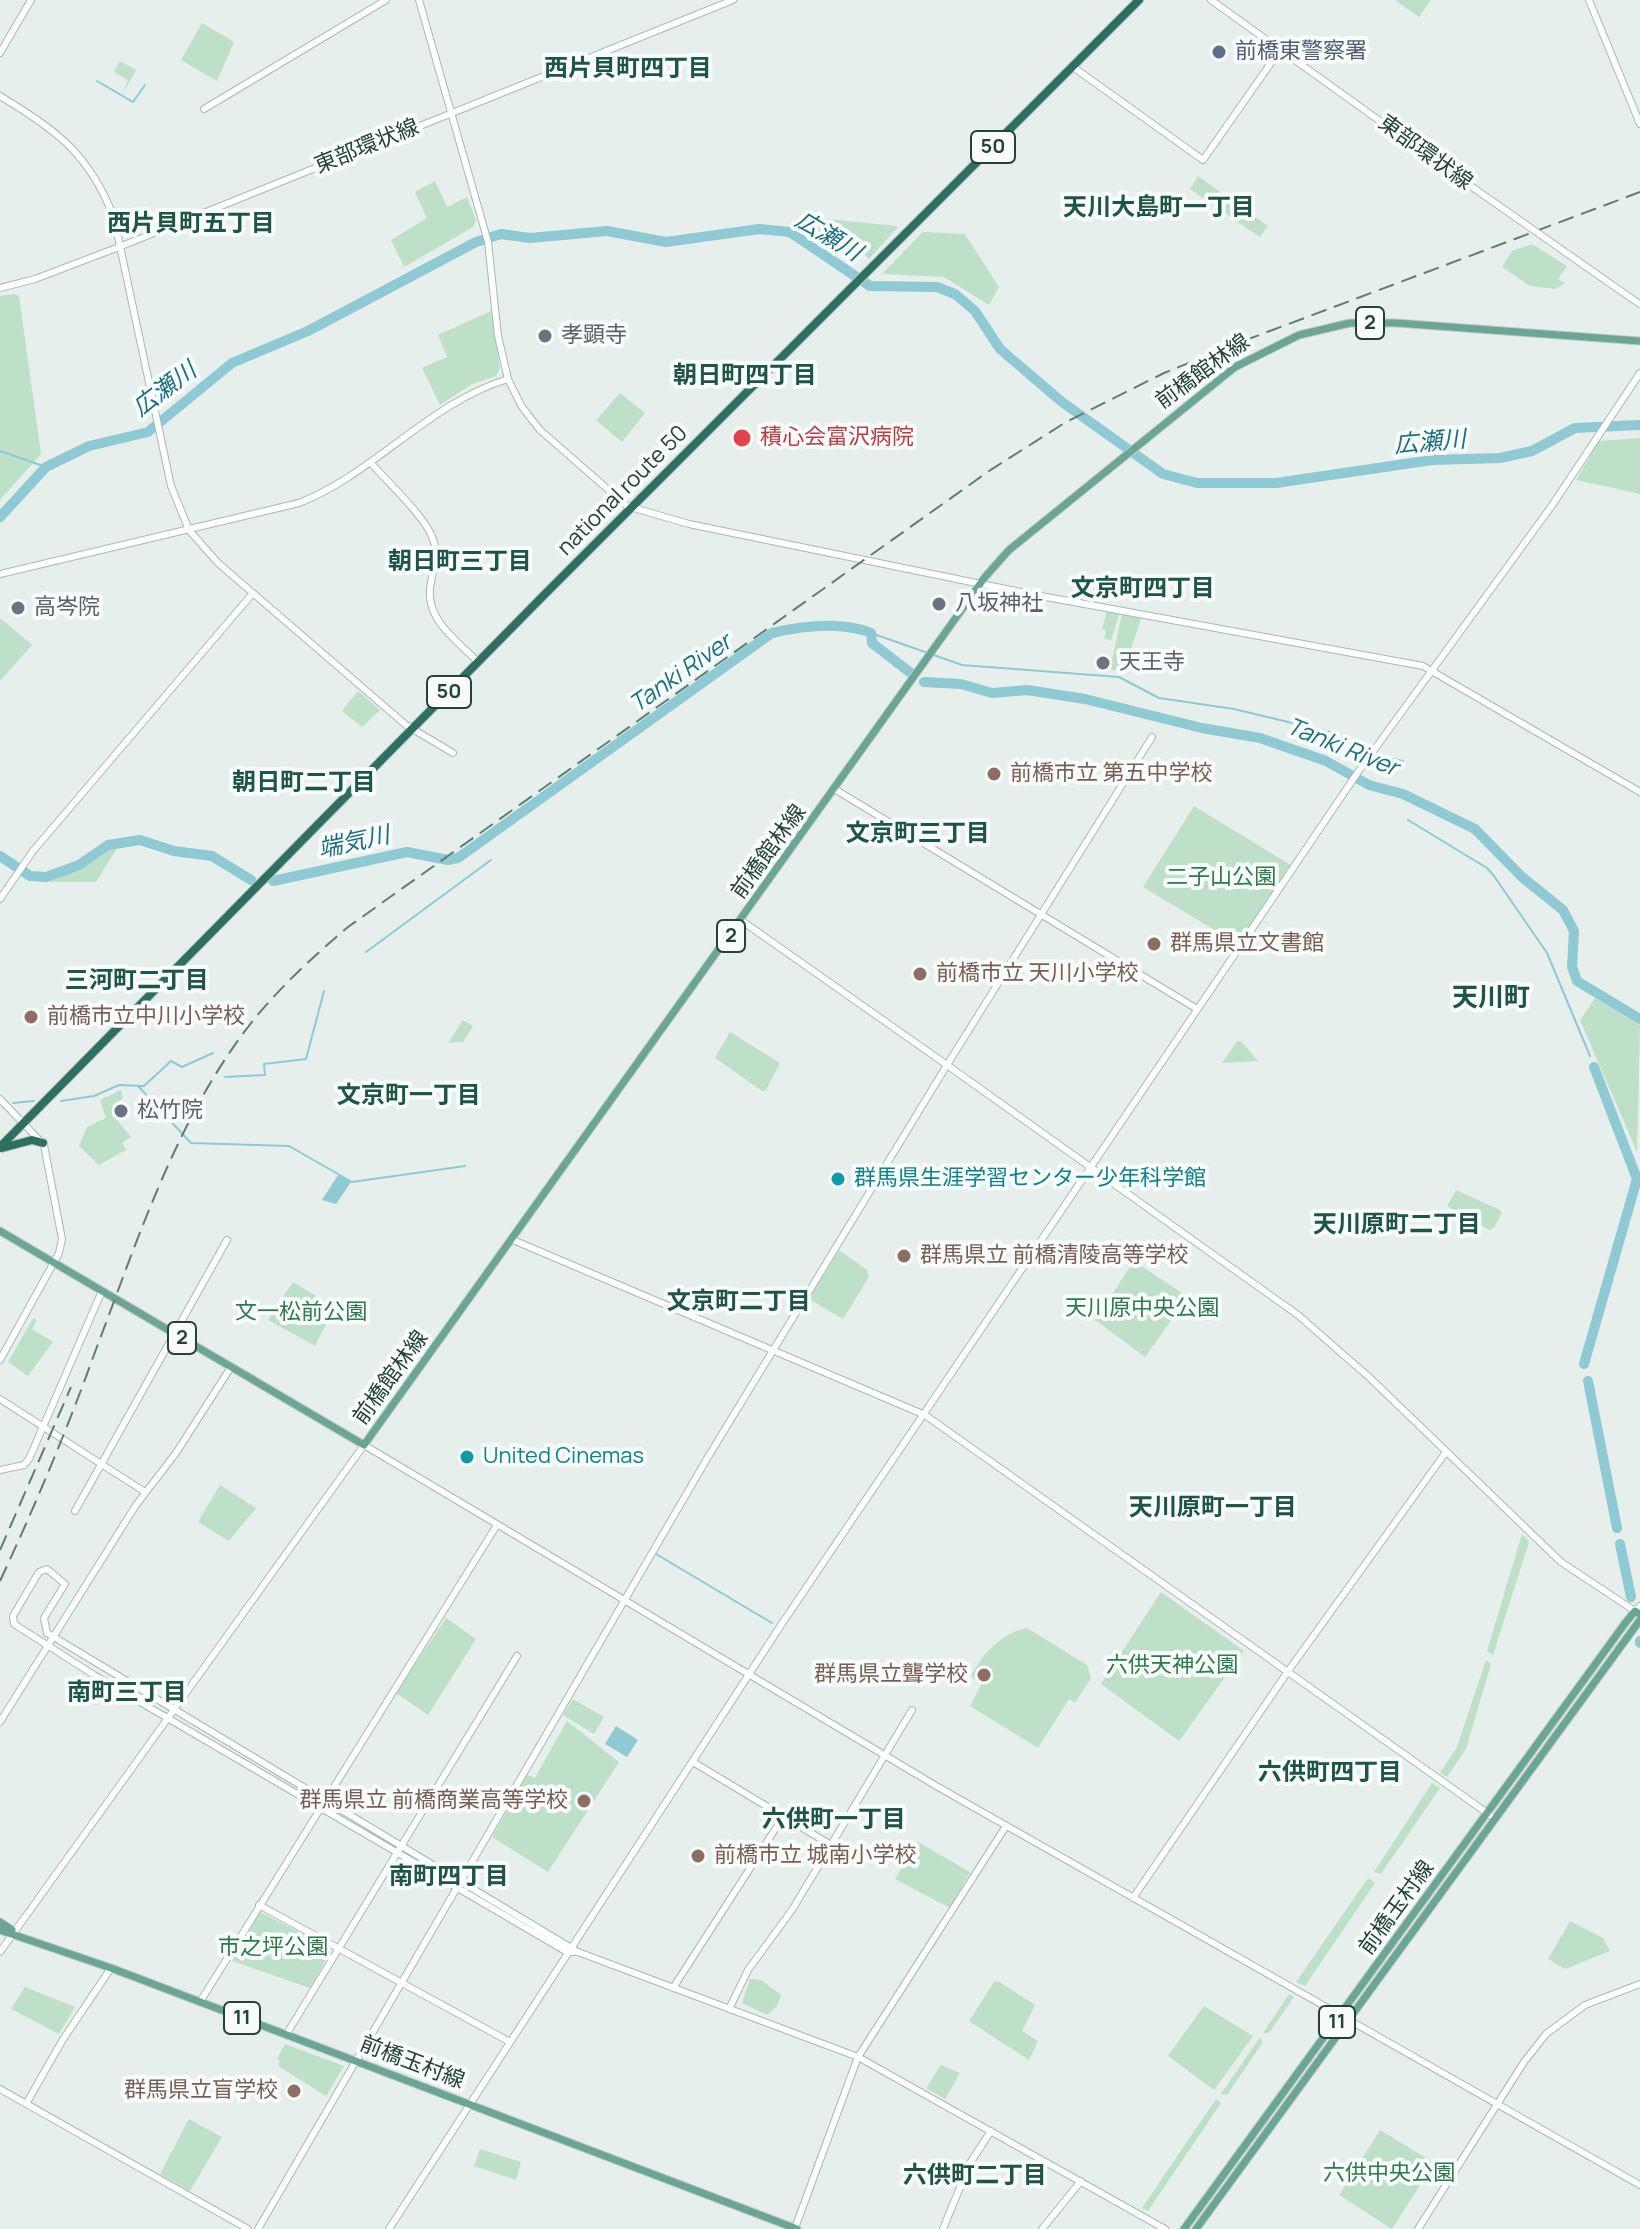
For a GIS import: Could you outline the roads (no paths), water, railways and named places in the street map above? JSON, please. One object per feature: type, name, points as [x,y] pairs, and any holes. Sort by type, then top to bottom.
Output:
[{"type":"highway","name":"national route 50","points":[[0,1148],[411,729],[1139,0]]},
{"type":"highway","points":[[0,1148],[32,1140],[43,1143]]},
{"type":"main road","name":"前橋館林線","points":[[0,1231],[364,1445],[836,790],[981,583],[1009,550],[1244,361],[1277,343],[1327,327],[1396,323],[1640,341]]},
{"type":"main road","name":"前橋玉村線","points":[[1196,2229],[1487,1814],[1638,1610]]},
{"type":"main road","name":"前橋玉村線","points":[[1184,2229],[1496,1820],[1640,1620]]},
{"type":"main road","name":"前橋玉村線","points":[[0,1922],[14,1932]]},
{"type":"main road","name":"前橋玉村線","points":[[0,1930],[14,1932],[111,1968],[796,2229]]},
{"type":"street","points":[[0,53],[31,0]]},
{"type":"street","points":[[204,109],[386,0]]},
{"type":"street","points":[[419,0],[486,232],[498,336],[508,379],[522,407],[540,430],[631,508],[689,524],[981,583],[1352,651],[1431,669],[1640,792]]},
{"type":"street","name":"東部環状線","points":[[0,288],[35,279],[119,247],[733,0]]},
{"type":"street","name":"東部環状線","points":[[1211,0],[1640,304]]},
{"type":"street","points":[[1589,0],[1640,124]]},
{"type":"street","points":[[1073,67],[1203,160],[1280,50]]},
{"type":"street","points":[[0,96],[56,132],[80,155],[102,188],[114,218],[155,421],[177,506],[189,530],[218,563],[411,729],[453,753]]},
{"type":"street","points":[[389,2229],[750,1674],[1197,1009],[1431,669],[1553,504],[1640,373]]},
{"type":"street","points":[[0,574],[299,503],[341,483],[463,398],[508,379]]},
{"type":"street","points":[[371,463],[432,537],[436,558],[429,595],[431,610],[443,628],[478,662]]},
{"type":"street","points":[[0,899],[20,870],[253,593]]},
{"type":"street","points":[[258,2229],[772,1350],[1152,737]]},
{"type":"street","points":[[836,790],[1197,1009]]},
{"type":"street","points":[[742,921],[1298,1315],[1561,1562],[1638,1610]]},
{"type":"street","points":[[0,1099],[43,1143],[62,1239],[54,1263],[0,1360]]},
{"type":"street","points":[[75,1511],[227,1240]]},
{"type":"street","points":[[513,1240],[925,1415],[1286,1674],[1496,1820]]},
{"type":"street","points":[[0,1470],[28,1462],[102,1291]]},
{"type":"street","points":[[0,1722],[145,1492],[176,1453],[231,1367]]},
{"type":"street","points":[[0,1399],[145,1492]]},
{"type":"street","points":[[0,1952],[364,1445],[1006,1826],[1640,2185]]},
{"type":"street","points":[[1133,1898],[1286,1674],[1446,1452]]},
{"type":"street","points":[[200,2002],[497,1525]]},
{"type":"street","points":[[323,1802],[168,1718],[12,1620],[44,1568],[65,1584],[43,1621],[44,1629],[53,1637],[569,1949],[858,2057],[1165,2229]]},
{"type":"street","points":[[286,2035],[517,1656]]},
{"type":"street","points":[[729,2009],[748,1970],[792,1910],[912,1710]]},
{"type":"street","points":[[693,1762],[831,1845]]},
{"type":"street","points":[[673,1988],[783,1817]]},
{"type":"street","points":[[796,2229],[858,2057],[1006,1826]]},
{"type":"street","points":[[259,1905],[510,2042]]},
{"type":"street","points":[[26,2104],[62,2041],[111,1968]]},
{"type":"street","points":[[1418,2229],[1535,2046],[1554,2026],[1585,2005],[1640,1984]]},
{"type":"street","points":[[0,2089],[248,2229]]},
{"type":"street","points":[[943,2229],[970,2163],[991,2131]]},
{"type":"street","points":[[1042,2229],[1081,2181]]},
{"type":"water","points":[[338,1175],[351,1182],[336,1204],[322,1200]]},
{"type":"water","points":[[616,1726],[638,1740],[627,1757],[605,1744]]},
{"type":"waterway","points":[[97,81],[133,102],[145,85]]},
{"type":"waterway","name":"広瀬川","points":[[0,517],[46,467],[89,446],[148,432],[232,363],[308,331],[476,242],[501,234],[530,238],[607,231],[666,242],[759,229],[790,232],[870,286],[937,287],[955,294],[975,311],[1000,349],[1062,402],[1163,474],[1197,483],[1276,483],[1432,460],[1500,458],[1532,451],[1575,428],[1640,425]]},
{"type":"waterway","points":[[0,451],[46,467]]},
{"type":"waterway","name":"Tanki River","points":[[273,881],[407,852],[448,860],[458,858],[772,633],[822,626],[859,629],[871,633],[872,643],[912,674]]},
{"type":"waterway","points":[[871,633],[962,665],[1119,677],[1159,698],[1234,709],[1330,732],[1367,754]]},
{"type":"waterway","name":"Tanki River","points":[[924,682],[961,684],[992,693],[1027,690],[1085,699],[1202,728],[1260,738],[1326,761],[1369,785],[1403,794],[1475,829],[1522,877],[1563,910],[1574,931],[1572,967],[1577,981],[1640,1019]]},
{"type":"waterway","points":[[1373,755],[1403,761]]},
{"type":"waterway","points":[[1408,820],[1487,868],[1494,876],[1547,953],[1590,1056]]},
{"type":"waterway","name":"端気川","points":[[0,856],[30,876],[46,877],[79,865],[108,845],[140,840],[174,851],[212,856],[251,880]]},
{"type":"waterway","points":[[366,952],[491,860]]},
{"type":"waterway","points":[[225,1077],[265,1075],[264,1064],[306,1059],[324,991]]},
{"type":"waterway","points":[[61,1101],[94,1096],[119,1085],[144,1086],[171,1061],[182,1067],[213,1053]]},
{"type":"waterway","points":[[1584,1364],[1637,1179],[1594,1067]]},
{"type":"waterway","points":[[138,1086],[191,1143],[289,1146],[352,1182],[465,1166]]},
{"type":"waterway","points":[[13,1103],[34,1101]]},
{"type":"waterway","points":[[1588,1381],[1617,1528]]},
{"type":"waterway","points":[[1620,1544],[1631,1597]]},
{"type":"waterway","points":[[656,1554],[772,1623]]},
{"type":"railway","points":[[0,1581],[62,1439],[140,1231],[194,1112],[215,1075],[263,1008],[348,927],[989,471],[1066,422],[1164,373],[1238,343],[1640,192]]},
{"type":"railway","points":[[0,1550],[71,1387]]},
{"type":"place","name":"前橋東警察署","points":[[1219,52]]},
{"type":"place","name":"孝顕寺","points":[[545,336]]},
{"type":"place","name":"積心会富沢病院","points":[[742,438]]},
{"type":"place","name":"八坂神社","points":[[939,604]]},
{"type":"place","name":"高岑院","points":[[18,608]]},
{"type":"place","name":"天王寺","points":[[1103,663]]},
{"type":"place","name":"前橋市立 第五中学校","points":[[994,774]]},
{"type":"place","name":"群馬県立文書館","points":[[1154,944]]},
{"type":"place","name":"前橋市立 天川小学校","points":[[920,974]]},
{"type":"place","name":"前橋市立中川小学校","points":[[31,1017]]},
{"type":"place","name":"松竹院","points":[[121,1111]]},
{"type":"place","name":"群馬県生涯学習センター少年科学館","points":[[838,1179]]},
{"type":"place","name":"群馬県立 前橋清陵高等学校","points":[[904,1256]]},
{"type":"place","name":"United Cinemas","points":[[467,1457]]},
{"type":"place","name":"群馬県立聾学校","points":[[984,1675]]},
{"type":"place","name":"群馬県立 前橋商業高等学校","points":[[584,1801]]},
{"type":"place","name":"前橋市立 城南小学校","points":[[698,1856]]},
{"type":"place","name":"群馬県立盲学校","points":[[294,2091]]},
{"type":"district","name":"西片貝町四丁目","points":[[628,69]]},
{"type":"district","name":"天川大島町一丁目","points":[[1159,208]]},
{"type":"district","name":"西片貝町五丁目","points":[[191,224]]},
{"type":"district","name":"朝日町四丁目","points":[[745,376]]},
{"type":"district","name":"朝日町三丁目","points":[[460,562]]},
{"type":"district","name":"文京町四丁目","points":[[1143,589]]},
{"type":"district","name":"朝日町二丁目","points":[[304,783]]},
{"type":"district","name":"文京町三丁目","points":[[918,834]]},
{"type":"district","name":"三河町二丁目","points":[[137,981]]},
{"type":"district","name":"天川町","points":[[1491,999]]},
{"type":"district","name":"文京町一丁目","points":[[409,1096]]},
{"type":"district","name":"天川原町二丁目","points":[[1397,1225]]},
{"type":"district","name":"文京町二丁目","points":[[739,1302]]},
{"type":"district","name":"天川原町一丁目","points":[[1213,1508]]},
{"type":"district","name":"南町三丁目","points":[[127,1693]]},
{"type":"district","name":"六供町四丁目","points":[[1330,1773]]},
{"type":"district","name":"六供町一丁目","points":[[834,1820]]},
{"type":"district","name":"南町四丁目","points":[[449,1877]]},
{"type":"district","name":"六供町二丁目","points":[[975,2176]]},
{"type":"park label","name":"二子山公園","points":[[1221,878]]},
{"type":"park label","name":"天川原中央公園","points":[[1142,1309]]},
{"type":"park label","name":"文一松前公園","points":[[301,1313]]},
{"type":"park label","name":"六供天神公園","points":[[1172,1666]]},
{"type":"park label","name":"市之坪公園","points":[[273,1948]]},
{"type":"park label","name":"六供中央公園","points":[[1389,2174]]}]
